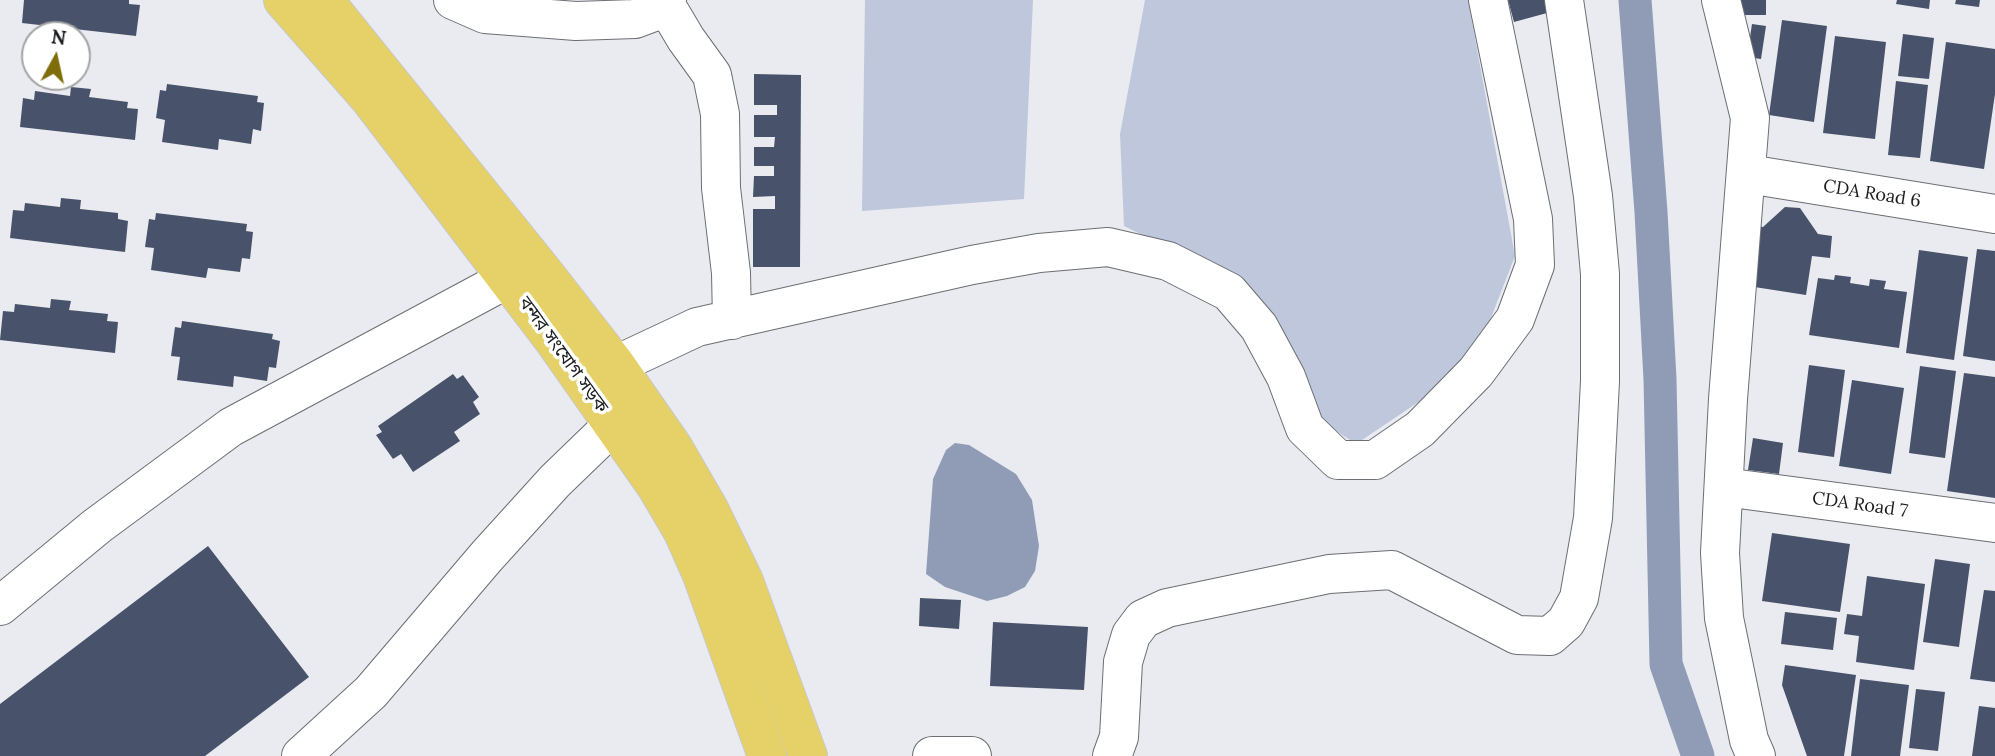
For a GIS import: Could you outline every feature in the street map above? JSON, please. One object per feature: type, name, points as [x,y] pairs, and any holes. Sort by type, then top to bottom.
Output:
[{"type":"highway","name":"বন্দর সংযোগ সড়ক","points":[[283,0],[370,99],[614,424],[683,532],[702,575],[766,756]]},
{"type":"highway","name":"বন্দর সংযোগ সড়ক","points":[[324,0],[616,365],[673,447],[709,509],[744,581],[808,756]]},
{"type":"street","points":[[453,0],[485,14],[576,21],[635,19],[667,4],[686,39],[712,75],[720,114],[721,188],[732,320]]},
{"type":"street","points":[[616,365],[697,327],[972,265],[1039,253],[1108,247],[1168,261],[1228,292],[1259,327],[1286,377],[1305,428],[1338,460],[1375,460],[1420,429],[1475,372],[1515,319],[1535,265],[1533,219],[1488,0]]},
{"type":"street","points":[[1112,756],[1119,737],[1123,662],[1130,635],[1143,619],[1167,608],[1329,574],[1392,570],[1517,635],[1550,636],[1566,622],[1579,598],[1594,518],[1600,381],[1600,274],[1593,196],[1564,0]]},
{"type":"street","points":[[1721,0],[1750,118],[1748,174],[1733,333],[1720,553],[1724,618],[1749,740],[1756,756]]},
{"type":"street","name":"CDA Road 6","points":[[1748,174],[1995,214]]},
{"type":"street","points":[[0,606],[97,526],[231,427],[507,279]]},
{"type":"street","points":[[301,756],[370,692],[555,481],[614,424]]},
{"type":"street","name":"CDA Road 7","points":[[1724,487],[1995,523]]},
{"type":"street","points":[[932,756],[972,756]]},
{"type":"shaded area","points":[[865,0],[1033,0],[1024,199],[862,211]]},
{"type":"shaded area","points":[[1145,0],[1468,0],[1515,256],[1482,341],[1420,401],[1356,444],[1317,418],[1188,257],[1124,226],[1120,134]]},
{"type":"shaded area","points":[[955,443],[969,445],[1016,474],[1032,500],[1039,546],[1035,571],[1025,587],[1007,596],[987,601],[945,587],[926,574],[933,479],[946,450]]},
{"type":"building","points":[[24,0],[129,0],[129,4],[140,5],[136,36],[91,31],[91,21],[22,21]]},
{"type":"building","points":[[1508,0],[1555,0],[1558,10],[1514,22]]},
{"type":"building","points":[[1736,0],[1766,0],[1766,15],[1736,15]]},
{"type":"building","points":[[1897,0],[1930,0],[1929,9],[1896,4]]},
{"type":"building","points":[[1956,0],[1980,0],[1979,7],[1955,4]]},
{"type":"building","points":[[1782,20],[1827,26],[1814,122],[1769,115]]},
{"type":"building","points":[[1752,24],[1766,26],[1761,59],[1747,57]]},
{"type":"building","points":[[1903,34],[1934,38],[1929,79],[1898,76]]},
{"type":"building","points":[[1835,36],[1886,42],[1875,139],[1823,133]]},
{"type":"building","points":[[1946,42],[1995,49],[1995,94],[1984,169],[1930,161]]},
{"type":"building","points":[[754,74],[801,75],[800,267],[753,267],[753,209],[775,209],[775,196],[753,197],[754,176],[774,176],[774,166],[754,166],[754,147],[774,147],[775,137],[754,137],[754,115],[777,115],[777,105],[754,105]]},
{"type":"building","points":[[1896,81],[1928,85],[1920,158],[1888,155]]},
{"type":"building","points":[[167,84],[258,96],[257,102],[264,103],[261,131],[253,129],[251,144],[219,139],[218,150],[162,142],[165,120],[156,118],[160,90],[166,91]]},
{"type":"building","points":[[35,91],[70,96],[71,91],[90,91],[89,97],[128,102],[127,108],[138,109],[135,140],[20,127],[23,98],[34,100]]},
{"type":"building","points":[[61,198],[81,200],[80,209],[118,213],[118,219],[128,221],[125,252],[10,238],[13,210],[24,211],[25,203],[60,207]]},
{"type":"building","points":[[1785,207],[1800,208],[1818,234],[1832,236],[1830,258],[1812,256],[1806,295],[1748,286],[1748,224],[1763,227]]},
{"type":"building","points":[[156,213],[247,224],[246,231],[253,232],[250,259],[242,258],[240,272],[208,268],[206,278],[151,270],[154,248],[145,247],[149,219],[155,220]]},
{"type":"building","points":[[1977,249],[1995,251],[1995,361],[1963,356]]},
{"type":"building","points":[[1919,250],[1968,257],[1954,360],[1906,353]]},
{"type":"building","points":[[1835,275],[1851,277],[1850,283],[1869,286],[1870,279],[1886,281],[1884,289],[1907,292],[1899,348],[1809,335],[1818,278],[1834,280]]},
{"type":"building","points":[[51,299],[71,301],[69,310],[108,314],[107,321],[118,322],[115,353],[0,340],[3,311],[14,312],[15,304],[50,308]]},
{"type":"building","points":[[182,321],[273,334],[272,339],[280,341],[276,368],[269,367],[267,381],[234,376],[233,387],[177,380],[180,357],[171,356],[175,327],[181,328]]},
{"type":"building","points":[[1809,365],[1845,370],[1834,457],[1798,452]]},
{"type":"building","points":[[1920,366],[1956,371],[1945,458],[1909,453]]},
{"type":"building","points":[[1964,373],[1995,377],[1995,498],[1947,491]]},
{"type":"building","points":[[453,374],[457,379],[463,375],[479,397],[473,402],[480,414],[454,432],[460,441],[413,472],[401,454],[393,459],[376,435],[382,432],[378,426]]},
{"type":"building","points":[[1852,380],[1904,388],[1891,474],[1839,466]]},
{"type":"building","points":[[1753,438],[1783,443],[1779,474],[1748,470]]},
{"type":"building","points":[[1772,533],[1850,544],[1840,612],[1762,601]]},
{"type":"building","points":[[208,546],[309,677],[205,756],[0,756],[0,704]]},
{"type":"building","points":[[1935,559],[1970,564],[1959,647],[1923,642]]},
{"type":"building","points":[[1867,576],[1925,584],[1914,670],[1856,662],[1859,636],[1844,634],[1847,614],[1862,616]]},
{"type":"building","points":[[1984,590],[1995,591],[1995,682],[1970,679]]},
{"type":"building","points":[[920,598],[961,600],[959,629],[919,626]]},
{"type":"building","points":[[1785,612],[1837,618],[1833,650],[1781,644]]},
{"type":"building","points":[[993,622],[1088,627],[1084,690],[990,686]]},
{"type":"building","points":[[1785,665],[1856,675],[1844,756],[1807,756],[1782,685]]},
{"type":"building","points":[[1860,679],[1909,685],[1900,756],[1851,756]]},
{"type":"building","points":[[1916,689],[1945,692],[1938,751],[1909,748]]},
{"type":"building","points":[[1979,706],[1995,708],[1995,756],[1972,756]]},
{"type":"waterway","points":[[1635,0],[1660,379],[1666,664],[1698,756]]}]
